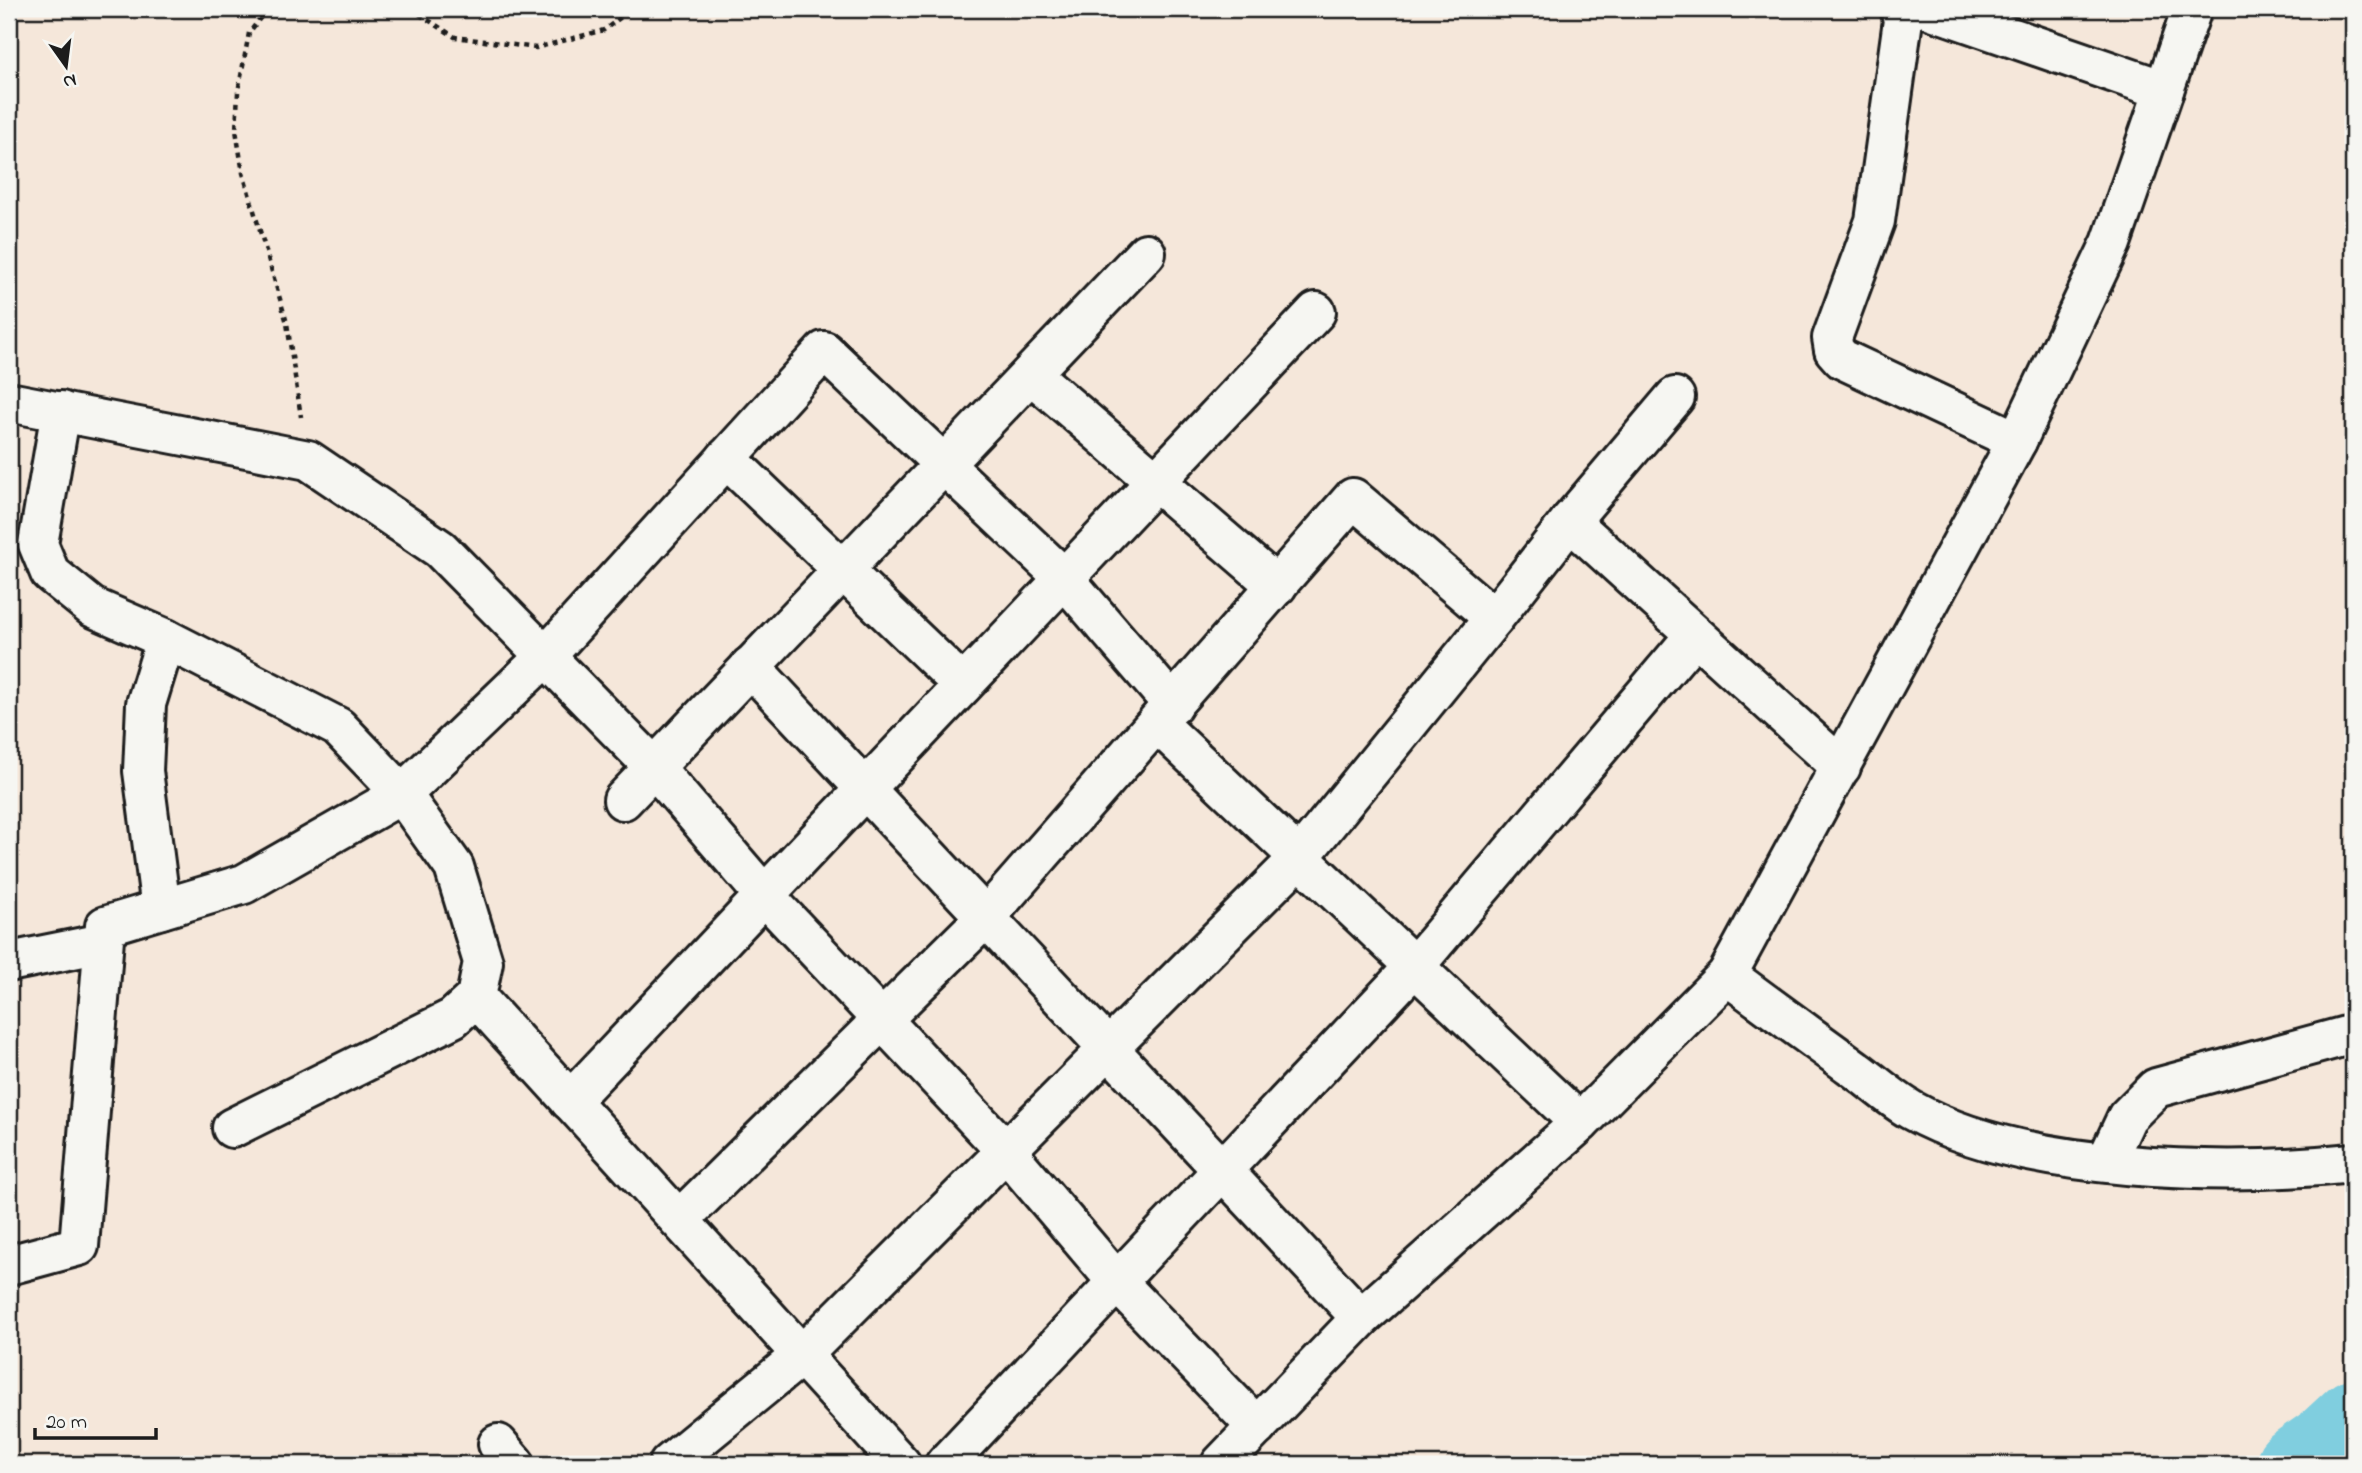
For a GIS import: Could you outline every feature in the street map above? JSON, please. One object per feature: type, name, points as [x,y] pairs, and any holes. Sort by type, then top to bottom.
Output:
[{"type":"street","points":[[1900,9],[1903,20],[1875,221],[1832,338],[1834,350],[1842,359],[2017,441]]},
{"type":"street","points":[[1929,9],[2164,90]]},
{"type":"street","points":[[1221,1464],[1360,1318],[1580,1123],[1727,975],[2017,441],[2111,243],[2192,9]]},
{"type":"street","points":[[623,800],[1146,253]]},
{"type":"street","points":[[570,1101],[1316,312]]},
{"type":"street","points":[[9,1265],[79,1246],[105,926],[244,884],[402,794],[546,656],[824,351],[1064,578],[1165,714],[1299,858],[1580,1123]]},
{"type":"street","points":[[1031,373],[1277,586]]},
{"type":"street","points":[[668,1464],[802,1355],[1299,858],[1570,521],[1675,397]]},
{"type":"street","points":[[9,401],[308,460],[440,549],[654,767],[764,895],[1006,1151],[1116,1282],[1256,1427]]},
{"type":"street","points":[[61,411],[38,544],[50,573],[92,607],[166,639],[338,727],[402,794],[454,867],[483,962],[476,997],[453,1018],[232,1128]]},
{"type":"street","points":[[726,458],[962,685]]},
{"type":"street","points":[[679,1220],[986,917],[1353,498],[1494,618]]},
{"type":"street","points":[[1570,521],[1841,767]]},
{"type":"street","points":[[945,1464],[1414,967],[1695,635]]},
{"type":"street","points":[[161,909],[143,771],[146,704],[166,639]]},
{"type":"street","points":[[750,667],[1360,1318]]},
{"type":"street","points":[[9,962],[103,943]]},
{"type":"street","points":[[1727,975],[1911,1109],[1973,1138],[2067,1158],[2177,1169],[2319,1167],[2353,1163]]},
{"type":"street","points":[[476,997],[901,1464]]},
{"type":"street","points":[[2106,1162],[2127,1117],[2156,1088],[2353,1034]]},
{"type":"path","points":[[267,9],[249,33],[237,92],[236,130],[243,173],[287,323],[308,460]]},
{"type":"path","points":[[411,9],[455,37],[536,48],[604,30],[632,9]]},
{"type":"waterway","points":[[2292,1464],[2325,1441],[2353,1415]]}]
